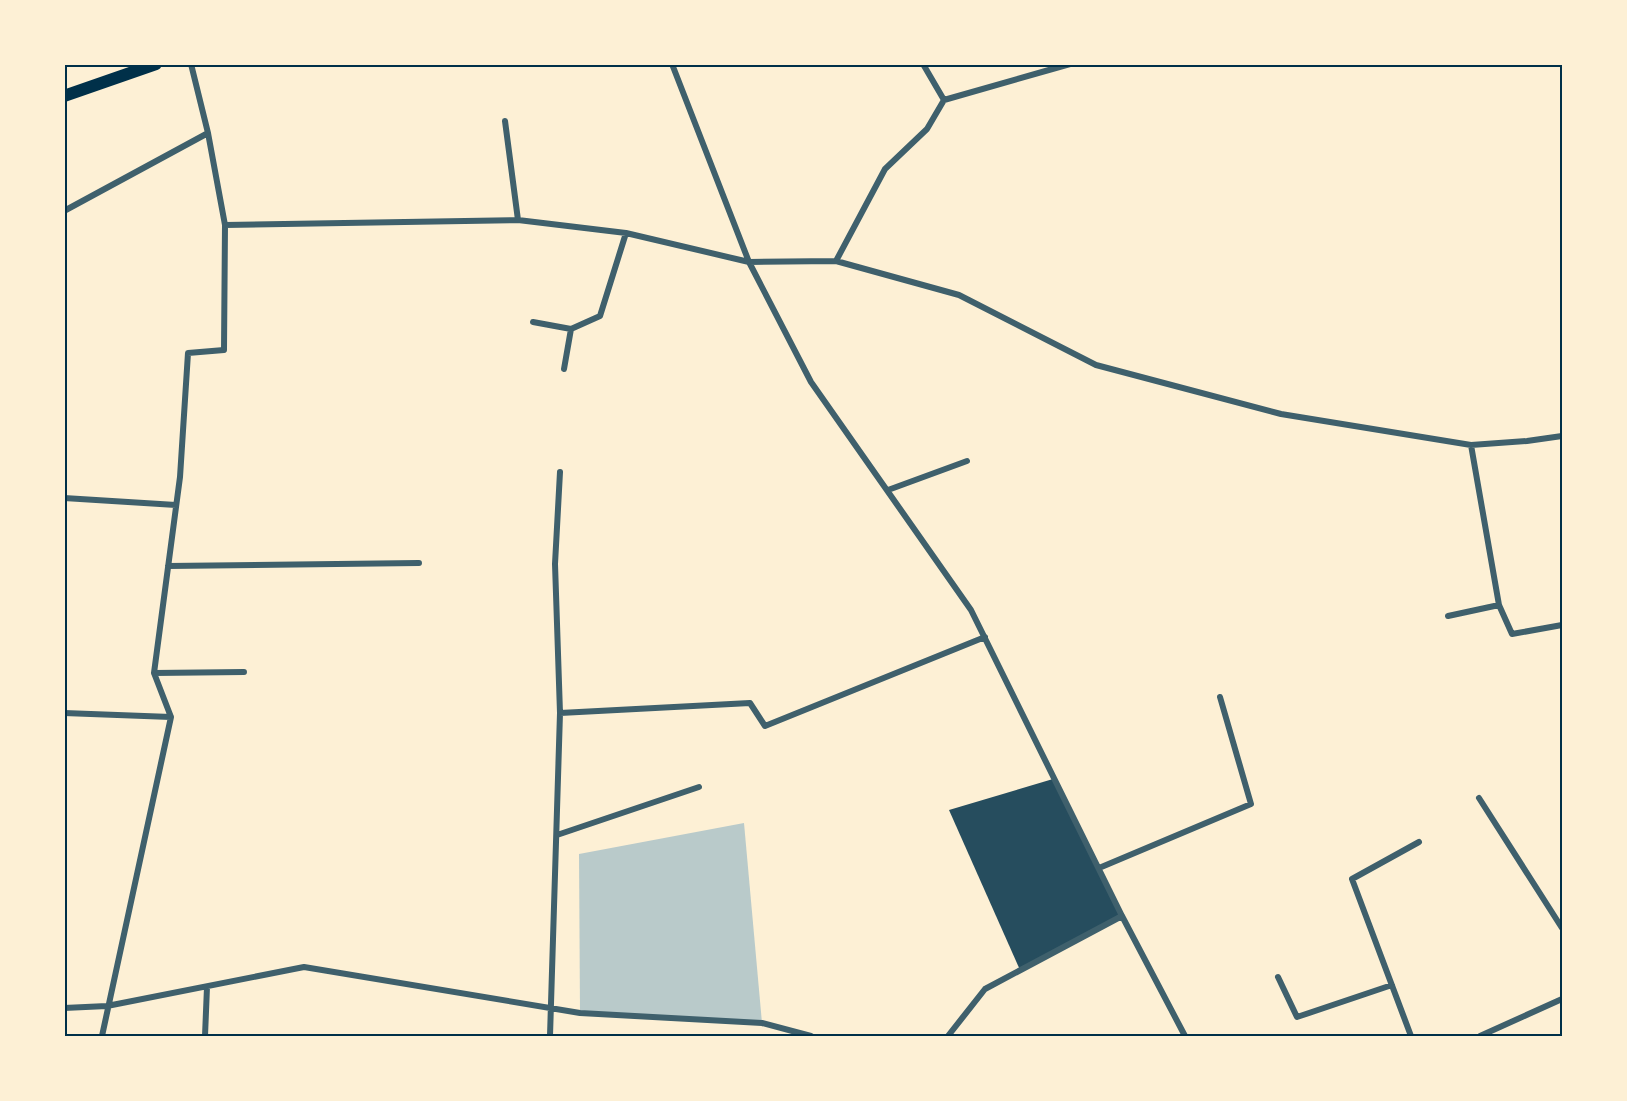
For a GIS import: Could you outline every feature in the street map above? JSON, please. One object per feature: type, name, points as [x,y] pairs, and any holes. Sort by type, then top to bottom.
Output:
[{"type":"main road","points":[[64,96],[156,64]]},
{"type":"street","points":[[102,1036],[171,717],[154,673],[180,477],[188,353],[224,350],[225,225],[208,133],[191,64]]},
{"type":"street","points":[[672,64],[749,262],[811,382],[972,610],[1122,916],[1185,1036]]},
{"type":"street","points":[[923,64],[944,100]]},
{"type":"street","points":[[836,261],[885,169],[927,129],[944,100],[1070,64]]},
{"type":"street","points":[[505,121],[518,220]]},
{"type":"street","points":[[64,211],[208,133]]},
{"type":"street","points":[[225,225],[518,220],[626,233],[749,262],[836,261],[959,295],[1096,365],[1281,414],[1470,445],[1563,436]]},
{"type":"street","points":[[533,322],[572,328],[600,316],[626,233]]},
{"type":"street","points":[[564,369],[572,328]]},
{"type":"street","points":[[1470,445],[1499,605],[1512,634],[1563,625]]},
{"type":"street","points":[[888,490],[967,461]]},
{"type":"street","points":[[550,1036],[560,713],[555,564],[560,472]]},
{"type":"street","points":[[64,498],[176,505]]},
{"type":"street","points":[[168,566],[418,563]]},
{"type":"street","points":[[1448,616],[1499,605]]},
{"type":"street","points":[[560,713],[750,703],[765,726],[985,638]]},
{"type":"street","points":[[154,673],[244,672]]},
{"type":"street","points":[[1099,868],[1251,804],[1220,697]]},
{"type":"street","points":[[64,713],[171,717]]},
{"type":"street","points":[[557,835],[699,787]]},
{"type":"street","points":[[1479,798],[1563,928]]},
{"type":"street","points":[[1411,1036],[1352,879],[1419,842]]},
{"type":"street","points":[[948,1036],[985,989],[1122,916]]},
{"type":"street","points":[[64,1008],[107,1006],[304,967],[550,1009],[580,1013],[762,1023],[811,1036]]},
{"type":"street","points":[[1278,977],[1297,1017],[1392,985]]},
{"type":"street","points":[[205,1036],[207,987]]},
{"type":"street","points":[[1480,1036],[1563,999]]},
{"type":"shaded area","points":[[744,823],[762,1023],[580,1013],[579,854]]},
{"type":"building","points":[[1053,779],[1122,916],[1020,970],[949,810]]}]
